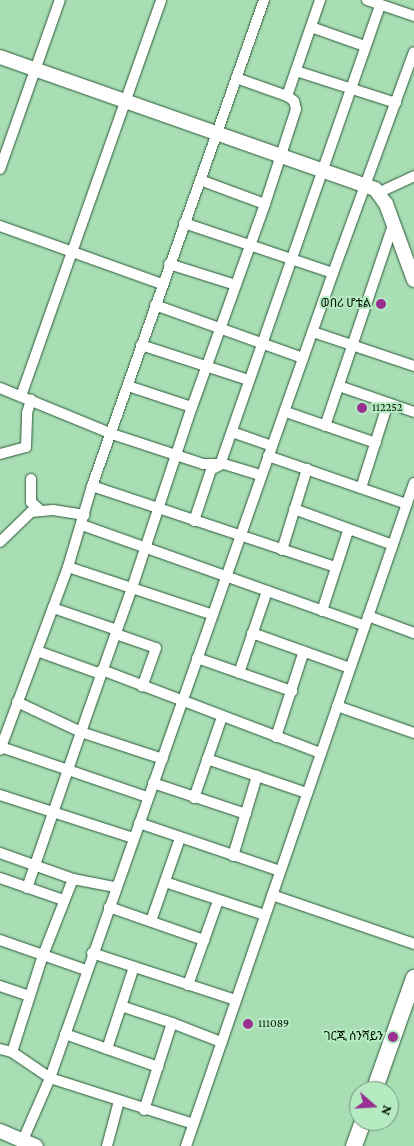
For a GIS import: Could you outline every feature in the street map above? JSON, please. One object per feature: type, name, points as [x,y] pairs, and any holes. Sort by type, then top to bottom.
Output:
[{"type":"main road","points":[[378,1081],[413,986]]},
{"type":"main road","points":[[354,1146],[359,1131]]},
{"type":"street","points":[[0,169],[60,0]]},
{"type":"street","points":[[21,396],[161,0]]},
{"type":"street","points":[[147,797],[1,748],[68,567],[82,526],[92,486],[112,434],[169,264],[264,0]]},
{"type":"street","points":[[287,96],[320,0]]},
{"type":"street","points":[[368,0],[414,16]]},
{"type":"street","points":[[194,520],[211,470],[220,465],[232,432],[248,380],[323,172],[380,5]]},
{"type":"street","points":[[311,27],[365,46]]},
{"type":"street","points":[[23,1140],[50,1078],[115,887],[182,703],[261,475],[286,412],[312,332],[414,52]]},
{"type":"street","points":[[0,57],[126,99],[380,192],[411,265]]},
{"type":"street","points":[[296,70],[396,103]]},
{"type":"street","points":[[27,888],[69,771],[102,670],[117,632],[206,366],[251,244],[295,115],[294,101],[287,96],[236,78]]},
{"type":"street","points":[[380,192],[414,176]]},
{"type":"street","points":[[200,180],[265,204]]},
{"type":"street","points":[[184,223],[333,273]]},
{"type":"street","points":[[325,426],[393,225]]},
{"type":"street","points":[[0,226],[73,250],[162,284]]},
{"type":"street","points":[[169,264],[236,285]]},
{"type":"street","points":[[155,306],[303,358]]},
{"type":"street","points":[[312,332],[414,366]]},
{"type":"street","points":[[141,345],[248,380]]},
{"type":"street","points":[[128,386],[192,407]]},
{"type":"street","points":[[339,386],[414,412]]},
{"type":"street","points":[[0,388],[112,434],[204,464],[220,465],[261,475]]},
{"type":"street","points":[[0,454],[26,447],[27,413],[32,400]]},
{"type":"street","points":[[361,488],[388,403]]},
{"type":"street","points":[[286,412],[376,443]]},
{"type":"street","points":[[232,432],[272,446]]},
{"type":"street","points":[[268,456],[407,504]]},
{"type":"street","points":[[282,550],[307,469]]},
{"type":"street","points":[[31,479],[31,502],[40,510]]},
{"type":"street","points":[[186,1146],[414,483]]},
{"type":"street","points":[[92,486],[336,567]]},
{"type":"street","points":[[294,509],[348,531],[393,545]]},
{"type":"street","points":[[0,542],[31,512],[40,510],[84,515]]},
{"type":"street","points":[[82,526],[322,611],[414,633]]},
{"type":"street","points":[[322,611],[348,531]]},
{"type":"street","points":[[68,567],[213,615]]},
{"type":"street","points":[[239,673],[267,591]]},
{"type":"street","points":[[53,608],[156,648],[142,686]]},
{"type":"street","points":[[252,633],[350,668]]},
{"type":"street","points":[[37,651],[98,673],[102,670]]},
{"type":"street","points":[[276,736],[304,651]]},
{"type":"street","points":[[197,658],[292,691]]},
{"type":"street","points":[[102,670],[182,703],[321,753]]},
{"type":"street","points":[[17,702],[82,732],[162,759]]},
{"type":"street","points":[[337,706],[414,733]]},
{"type":"street","points":[[194,798],[222,717]]},
{"type":"street","points":[[207,759],[307,793]]},
{"type":"street","points":[[233,856],[257,776]]},
{"type":"street","points":[[153,783],[246,814]]},
{"type":"street","points":[[0,795],[52,814],[133,838]]},
{"type":"street","points":[[139,823],[280,871]]},
{"type":"street","points":[[151,921],[180,838]]},
{"type":"street","points":[[0,853],[73,879],[115,887]]},
{"type":"street","points":[[0,878],[63,900]]},
{"type":"street","points":[[12,1052],[43,955],[63,900],[73,879]]},
{"type":"street","points":[[165,882],[265,915]]},
{"type":"street","points":[[272,895],[414,944]]},
{"type":"street","points":[[188,985],[218,901]]},
{"type":"street","points":[[109,907],[204,940]]},
{"type":"street","points":[[0,940],[86,970]]},
{"type":"street","points":[[92,953],[236,1000]]},
{"type":"street","points":[[107,1049],[134,967]]},
{"type":"street","points":[[0,986],[29,996]]},
{"type":"street","points":[[121,1006],[221,1042]]},
{"type":"street","points":[[144,1110],[172,1023]]},
{"type":"street","points":[[65,1034],[158,1067]]},
{"type":"street","points":[[0,1049],[12,1052],[50,1078],[144,1110],[193,1124]]},
{"type":"street","points":[[107,1146],[119,1101]]},
{"type":"street","points":[[0,1131],[36,1146]]},
{"type":"place","name":"ወበሪ ሆቴል","points":[[381,304]]},
{"type":"place","name":"112252","points":[[362,408]]},
{"type":"place","name":"111089","points":[[248,1024]]},
{"type":"place","name":"ገርጂ ሰንሻይን","points":[[393,1037]]}]
